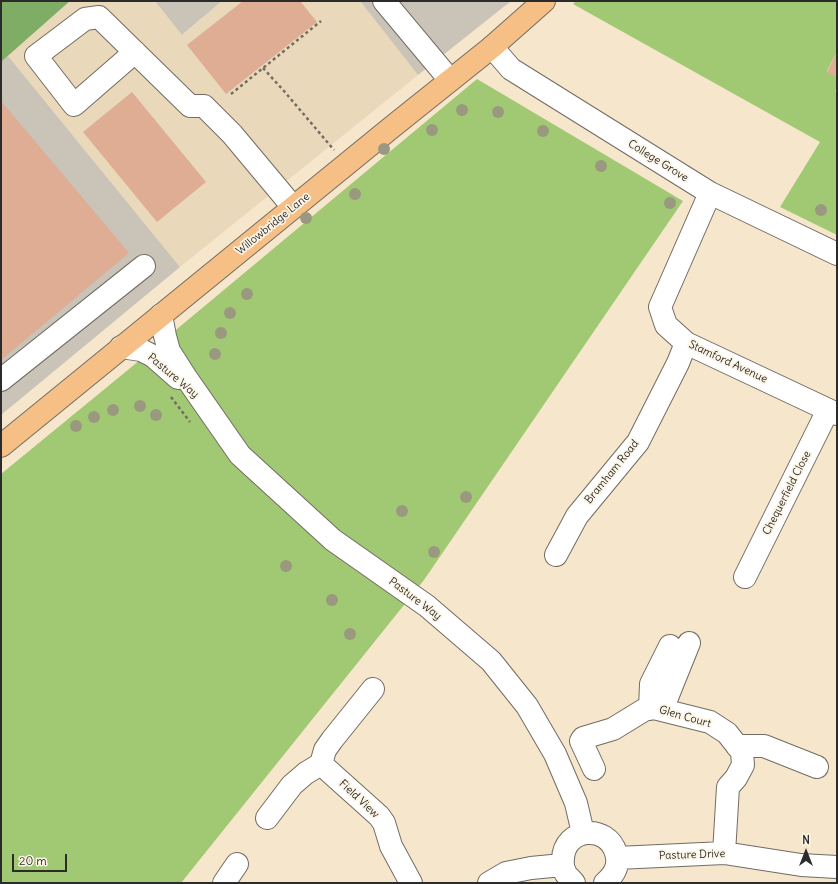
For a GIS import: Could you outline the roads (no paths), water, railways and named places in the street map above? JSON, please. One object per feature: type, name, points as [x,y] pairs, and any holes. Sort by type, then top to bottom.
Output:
[{"type":"main road","name":"Willowbridge Lane","points":[[1,446],[293,207],[492,47],[544,1]]},
{"type":"street","points":[[384,1],[450,80]]},
{"type":"street","name":"College Grove","points":[[492,47],[511,69],[710,193],[837,254]]},
{"type":"street","points":[[135,52],[190,106],[204,106],[232,134],[293,207]]},
{"type":"street","name":"Stamford Avenue","points":[[710,193],[660,307],[666,325],[686,343],[833,412]]},
{"type":"street","points":[[1,380],[144,266]]},
{"type":"street","name":"Pasture Way","points":[[161,315],[169,351],[240,454],[327,535],[427,606],[491,661],[527,706],[555,754],[576,803],[583,833]]},
{"type":"street","name":"Bramham Road","points":[[555,558],[577,516],[638,442],[678,363],[686,343]]},
{"type":"street","name":"Pasture Way","points":[[121,347],[141,350],[153,356],[201,399]]},
{"type":"street","name":"Chequerfield Close","points":[[743,579],[833,412]]},
{"type":"street","name":"Glen Court","points":[[679,644],[656,710],[651,684],[679,644]]},
{"type":"street","points":[[267,818],[292,785],[306,773],[321,764],[325,750],[332,740],[373,690]]},
{"type":"street","name":"Glen Court","points":[[594,769],[581,741],[582,738],[613,728],[644,710],[656,710],[710,722],[727,733],[742,752],[742,764],[736,778],[728,787],[724,853]]},
{"type":"street","points":[[737,746],[764,746],[817,767]]},
{"type":"street","name":"Field View","points":[[321,764],[379,816],[384,823],[391,846],[411,883]]},
{"type":"street","points":[[574,883],[566,875],[562,865],[563,853],[567,844],[572,839],[583,833],[592,833],[598,834],[607,839],[614,847],[617,858],[616,868],[612,876],[605,883]]},
{"type":"street","name":"Pasture Drive","points":[[617,858],[724,853],[800,874],[837,867]]},
{"type":"street","points":[[224,882],[237,864]]},
{"type":"street","points":[[501,880],[531,868],[562,865]]}]
